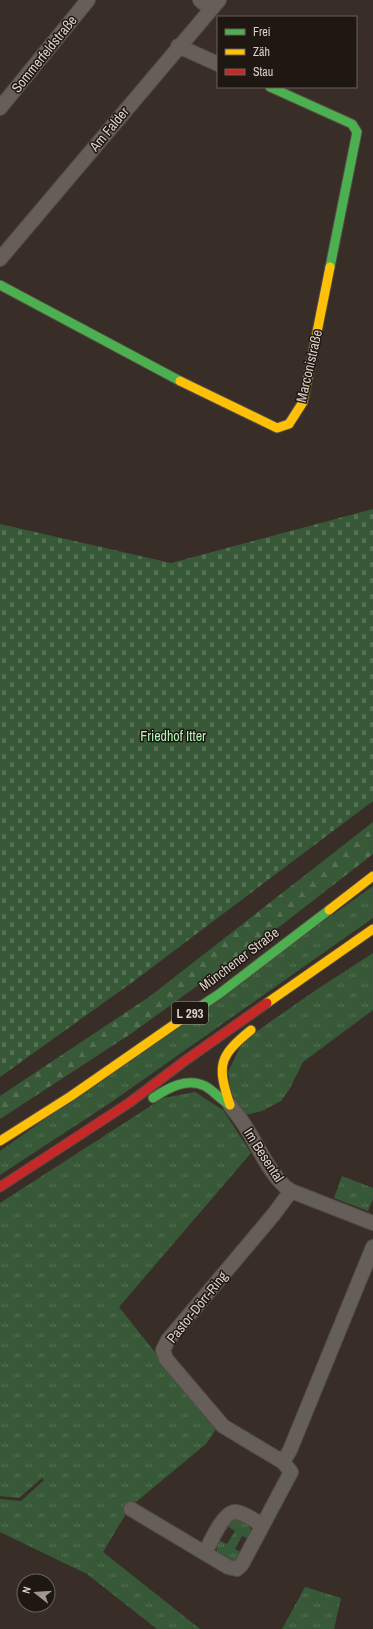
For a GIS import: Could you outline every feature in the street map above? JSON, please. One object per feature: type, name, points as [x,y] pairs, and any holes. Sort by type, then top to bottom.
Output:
[{"type":"main road","name":"Marconistraße","points":[[0,285],[163,372],[252,417],[277,428],[289,424],[303,402],[357,132],[352,124],[272,88]]},
{"type":"main road","name":"Münchener Straße","points":[[0,1141],[71,1096],[219,994],[373,876]]},
{"type":"main road","name":"L 293","points":[[0,1187],[129,1103],[186,1060],[373,929]]},
{"type":"main road","points":[[230,1105],[220,1072],[226,1052],[232,1044],[262,1019],[274,999]]},
{"type":"main road","points":[[129,1103],[146,1102],[174,1086],[192,1082],[207,1088],[230,1105]]},
{"type":"street","name":"Sommerfeldstraße","points":[[0,108],[88,0]]},
{"type":"street","points":[[200,0],[215,5]]},
{"type":"street","name":"Am Falder","points":[[0,259],[178,46],[215,5]]},
{"type":"street","points":[[178,46],[217,64]]},
{"type":"street","name":"Im Besental","points":[[230,1105],[284,1187],[373,1223]]},
{"type":"street","name":"Pastor-Dörr-Ring","points":[[283,1462],[223,1426],[166,1359],[163,1350],[168,1340],[274,1214],[291,1191]]},
{"type":"street","points":[[131,1509],[228,1567],[236,1568],[242,1564],[291,1472],[283,1462],[290,1450],[373,1246]]},
{"type":"street","points":[[205,1553],[226,1516],[232,1512],[238,1512],[262,1525]]},
{"type":"green space","name":"Friedhof Itter","points":[[373,509],[373,801],[134,981],[0,1077],[0,524],[171,563]]},
{"type":"green space","points":[[373,822],[373,854],[283,924],[132,1033],[0,1119],[0,1096],[149,997]]},
{"type":"green space","points":[[373,886],[373,918],[110,1103],[0,1175],[0,1151]]},
{"type":"green space","points":[[373,953],[373,1010],[303,1062],[289,1090],[281,1101],[262,1111],[245,1115],[231,1093],[228,1072],[243,1041],[313,992]]},
{"type":"green space","points":[[195,1092],[223,1110],[251,1153],[119,1307],[216,1429],[206,1444],[130,1507],[103,1552],[200,1629],[157,1629],[87,1574],[0,1532],[0,1499],[21,1501],[44,1480],[42,1478],[19,1498],[0,1496],[0,1203],[163,1098]]},
{"type":"green space","points":[[342,1176],[373,1188],[373,1199],[368,1211],[334,1198]]},
{"type":"green space","points":[[237,1519],[249,1525],[252,1531],[250,1539],[242,1536],[235,1549],[243,1553],[238,1560],[230,1561],[217,1552],[216,1544],[219,1540],[227,1544],[235,1531],[227,1526],[229,1523]]},
{"type":"green space","points":[[305,1587],[341,1598],[334,1629],[282,1629]]},
{"type":"traffic: fast","points":[[272,88],[352,124],[357,132],[330,267]]},
{"type":"traffic: fast","points":[[0,285],[180,381]]},
{"type":"traffic: fast","points":[[195,1010],[219,994],[329,910]]},
{"type":"traffic: fast","points":[[153,1098],[171,1087],[191,1083],[205,1086],[230,1105]]},
{"type":"traffic: slow","points":[[180,381],[277,428],[289,424],[303,402],[330,267]]},
{"type":"traffic: slow","points":[[329,910],[373,876]]},
{"type":"traffic: slow","points":[[267,1003],[373,929]]},
{"type":"traffic: slow","points":[[0,1141],[71,1096],[195,1010]]},
{"type":"traffic: slow","points":[[230,1105],[223,1080],[223,1063],[226,1055],[232,1047],[251,1030]]},
{"type":"traffic: jam","points":[[0,1187],[129,1103],[186,1060],[267,1003]]}]
